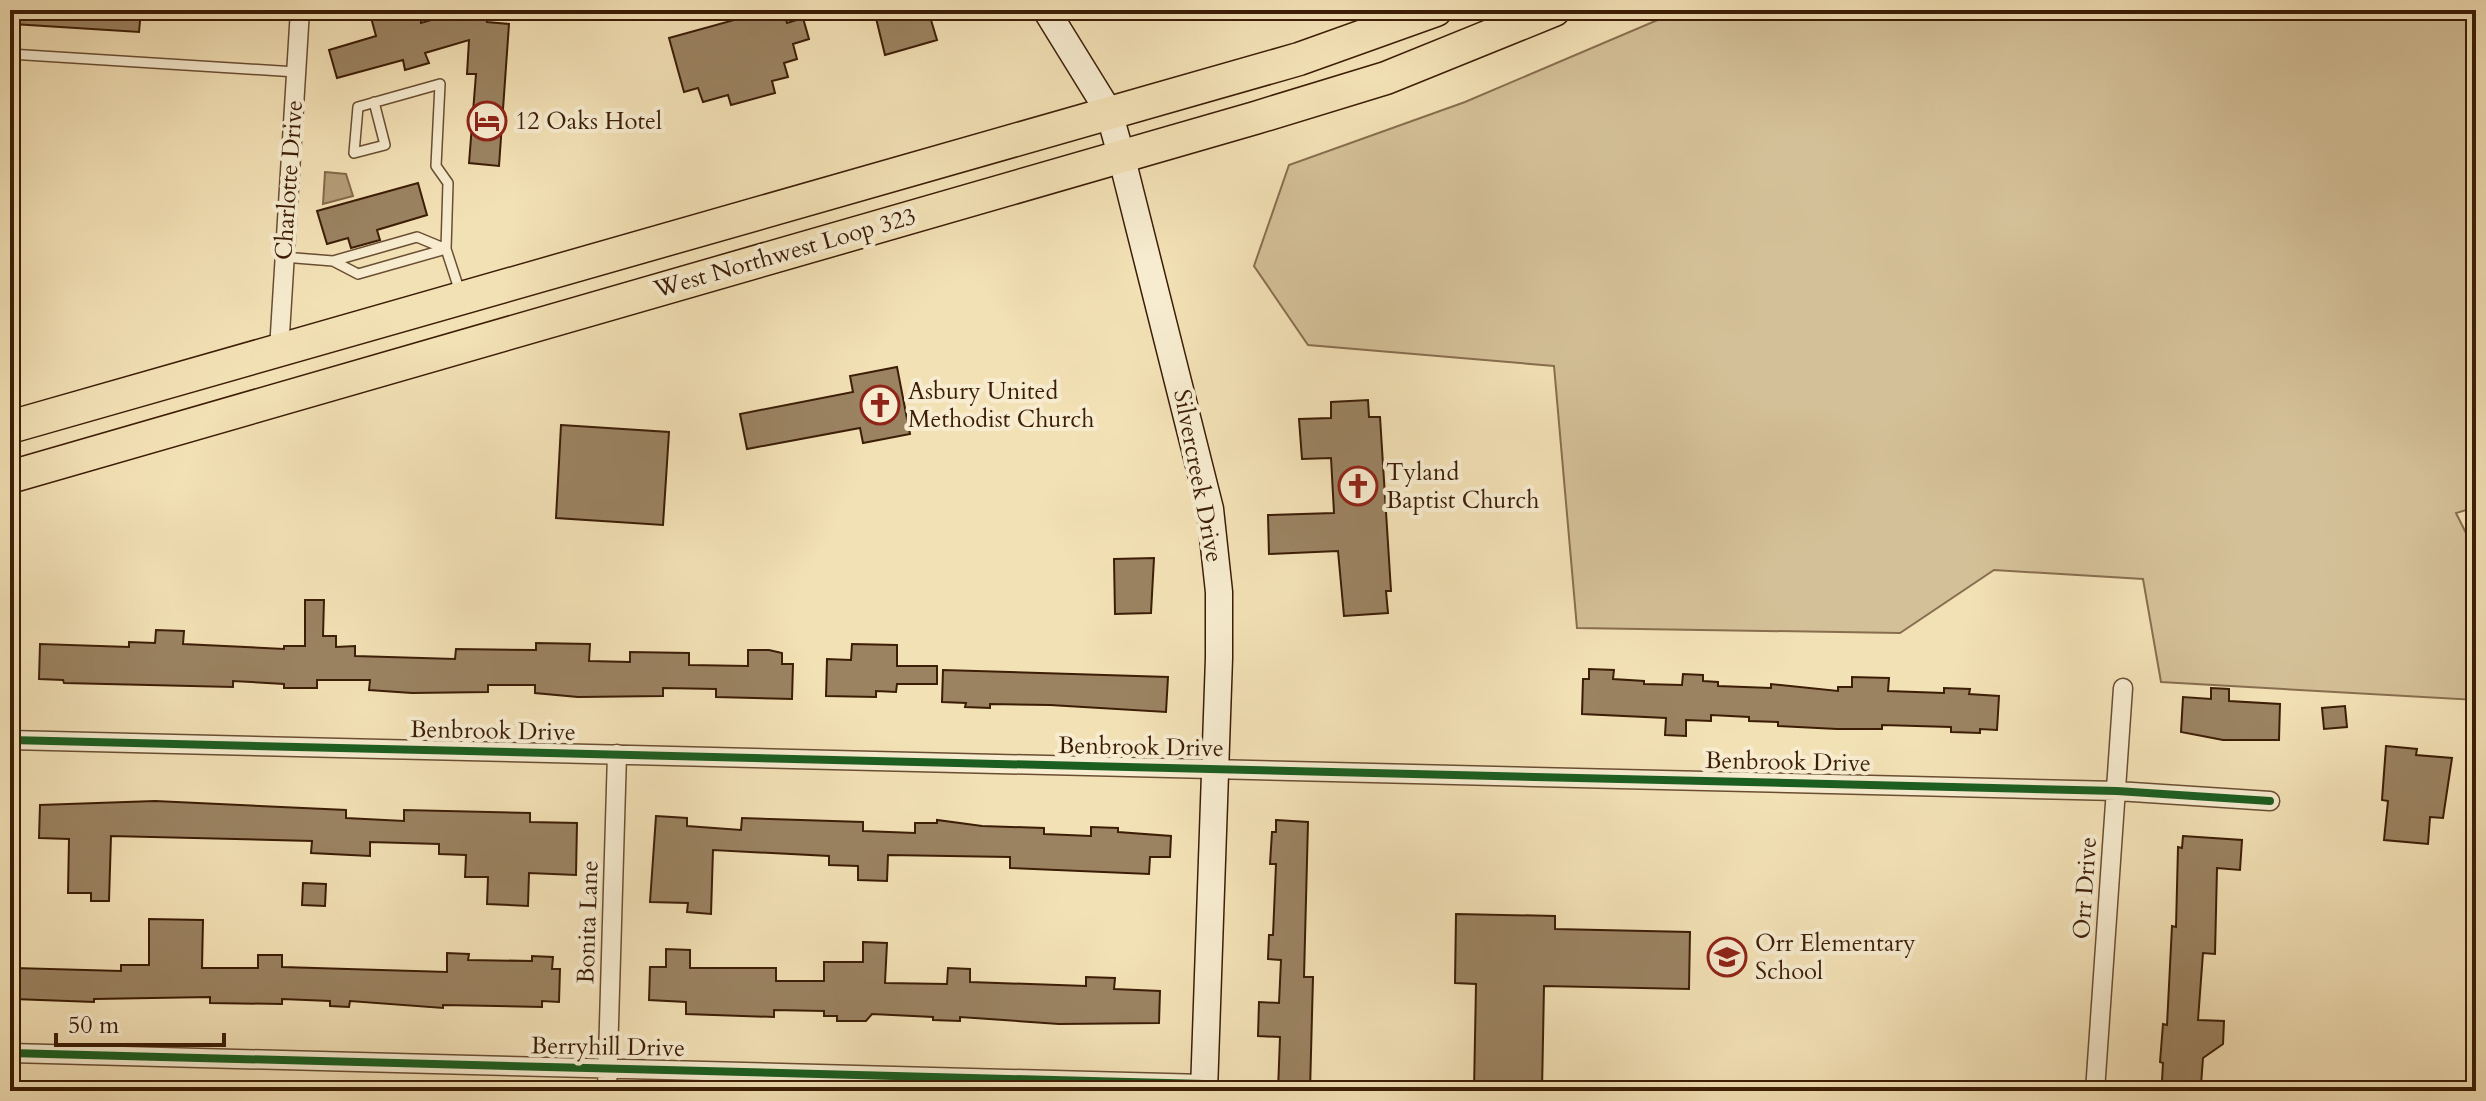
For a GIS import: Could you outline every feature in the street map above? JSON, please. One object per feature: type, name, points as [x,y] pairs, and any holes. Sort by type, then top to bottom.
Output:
[{"type":"highway","name":"West Northwest Loop 323","points":[[10,427],[1299,59],[1436,10]]},
{"type":"highway","name":"West Northwest Loop 323","points":[[10,477],[1386,78],[1554,10]]},
{"type":"highway","points":[[10,471],[40,446],[277,380],[282,374],[279,350]]},
{"type":"street","name":"Charlotte Drive","points":[[279,350],[300,10]]},
{"type":"street","points":[[1046,10],[1109,112],[1121,155]]},
{"type":"street","name":"Silvercreek Drive","points":[[1121,155],[1195,443],[1214,539],[1220,599],[1204,1088]]},
{"type":"street","name":"Orr Drive","points":[[2095,1091],[2123,688]]},
{"type":"street","name":"Benbrook Drive","points":[[10,740],[2117,791],[2270,801]]},
{"type":"street","name":"Bonita Lane","points":[[607,1091],[617,754]]},
{"type":"street","name":"Berryhill Drive","points":[[10,1053],[608,1067],[1204,1088]]},
{"type":"lane","points":[[10,54],[296,72]]},
{"type":"lane","points":[[374,102],[385,145],[354,153],[358,107],[374,102],[440,84],[436,166],[448,183],[446,249],[462,297]]},
{"type":"lane","points":[[283,257],[333,261],[417,237],[446,249]]},
{"type":"lane","points":[[333,261],[358,274],[446,249]]},
{"type":"shaded area","points":[[1681,10],[2476,10],[2476,507],[2456,513],[2476,553],[2476,700],[2161,682],[2143,579],[1994,570],[1900,633],[1577,628],[1554,366],[1308,345],[1254,266],[1289,165],[1465,102]]},
{"type":"shaded area","points":[[325,172],[346,174],[353,196],[323,204]]},
{"type":"building","points":[[13,10],[141,10],[139,32],[13,24]]},
{"type":"building","name":"12 Oaks Hotel","points":[[369,10],[422,10],[421,23],[466,10],[483,10],[487,22],[509,24],[499,166],[469,163],[476,74],[467,74],[469,40],[425,53],[429,63],[405,70],[403,60],[337,78],[329,50],[376,36]]},
{"type":"building","points":[[770,10],[783,10],[787,23],[803,18],[809,39],[793,44],[797,59],[784,63],[788,77],[772,81],[775,93],[731,105],[728,95],[703,102],[698,88],[684,92],[669,38]]},
{"type":"building","points":[[874,10],[928,10],[937,40],[885,55]]},
{"type":"building","points":[[418,183],[427,215],[377,230],[380,240],[351,248],[348,238],[327,244],[317,211]]},
{"type":"building","points":[[897,367],[910,434],[863,443],[860,428],[747,449],[740,414],[853,392],[850,376]]},
{"type":"building","name":"Tyland Baptist Church","points":[[1368,400],[1369,417],[1380,417],[1391,591],[1386,591],[1388,613],[1344,616],[1338,551],[1269,554],[1268,515],[1334,513],[1331,458],[1302,459],[1299,419],[1331,418],[1331,402]]},
{"type":"building","points":[[561,425],[669,432],[663,525],[556,518]]},
{"type":"building","points":[[1154,558],[1151,613],[1115,614],[1114,559]]},
{"type":"building","points":[[305,600],[324,600],[323,636],[336,636],[336,647],[355,646],[355,656],[455,659],[456,649],[536,650],[536,643],[590,644],[589,661],[630,662],[630,652],[689,653],[689,665],[748,666],[748,650],[769,650],[782,653],[782,664],[793,664],[792,699],[716,697],[716,689],[663,688],[663,696],[578,697],[535,693],[535,685],[488,685],[488,692],[412,693],[369,690],[370,680],[317,680],[317,688],[284,688],[284,684],[233,681],[233,687],[64,683],[63,680],[39,679],[40,644],[129,647],[129,642],[155,643],[156,630],[184,631],[183,644],[284,649],[284,646],[305,646]]},
{"type":"building","points":[[852,644],[897,645],[897,666],[937,666],[937,684],[897,684],[896,692],[876,691],[876,697],[826,696],[827,659],[851,660]]},
{"type":"building","points":[[1589,669],[1614,670],[1613,679],[1644,681],[1644,684],[1682,685],[1683,674],[1703,675],[1703,681],[1718,682],[1718,686],[1771,688],[1771,684],[1838,691],[1838,687],[1852,687],[1852,677],[1889,678],[1888,691],[1944,693],[1944,688],[1970,689],[1969,694],[1999,696],[1997,730],[1980,729],[1980,733],[1951,732],[1951,727],[1882,725],[1882,729],[1837,729],[1778,726],[1778,722],[1749,721],[1749,717],[1711,715],[1711,721],[1686,720],[1686,736],[1665,735],[1666,718],[1582,714],[1583,679],[1589,679]]},
{"type":"building","points":[[943,670],[1168,677],[1166,712],[1050,705],[990,704],[990,708],[965,707],[966,703],[942,702]]},
{"type":"building","points":[[2211,688],[2229,689],[2229,701],[2280,704],[2279,740],[2223,740],[2181,732],[2183,697],[2211,699]]},
{"type":"building","points":[[2345,706],[2347,727],[2324,729],[2322,708]]},
{"type":"building","points":[[2386,746],[2417,749],[2416,755],[2452,758],[2443,818],[2430,817],[2428,844],[2384,840],[2388,801],[2382,800]]},
{"type":"building","points":[[155,801],[346,810],[346,818],[404,821],[404,810],[530,813],[530,822],[577,823],[576,875],[529,873],[528,906],[487,904],[488,877],[465,877],[466,855],[439,854],[439,844],[370,842],[370,856],[311,853],[312,841],[111,836],[109,901],[91,901],[91,893],[68,893],[69,839],[39,838],[40,805]]},
{"type":"building","points":[[656,816],[687,818],[687,826],[741,830],[742,818],[863,822],[863,831],[915,833],[915,823],[937,823],[937,820],[982,826],[1044,828],[1044,834],[1091,836],[1091,827],[1118,828],[1118,832],[1171,836],[1170,857],[1150,857],[1149,874],[1010,868],[1010,857],[888,855],[887,881],[858,880],[858,866],[829,865],[829,856],[713,850],[711,914],[687,912],[688,903],[650,902]]},
{"type":"building","points":[[1276,820],[1308,822],[1304,977],[1313,977],[1310,1091],[1278,1091],[1280,1037],[1258,1036],[1259,1002],[1279,1003],[1281,960],[1268,959],[1269,935],[1273,935],[1276,864],[1270,864]]},
{"type":"building","points":[[2183,836],[2242,840],[2240,870],[2217,868],[2215,954],[2203,953],[2198,1020],[2224,1021],[2223,1044],[2203,1058],[2201,1085],[2162,1081],[2163,1063],[2160,1062],[2163,1024],[2167,1025],[2172,926],[2176,927],[2178,847],[2182,848]]},
{"type":"building","points":[[303,883],[326,884],[325,906],[302,905]]},
{"type":"building","points":[[1456,914],[1555,916],[1555,929],[1690,932],[1689,989],[1544,986],[1542,1091],[1474,1091],[1476,984],[1455,983]]},
{"type":"building","points":[[149,919],[203,920],[202,968],[258,968],[258,955],[282,955],[282,967],[447,972],[447,953],[469,954],[468,960],[532,961],[532,956],[553,957],[552,969],[560,969],[559,1002],[542,1001],[542,1007],[443,1005],[443,1008],[350,1001],[349,1007],[330,1006],[330,1001],[282,999],[282,1004],[210,1003],[210,997],[94,999],[94,1002],[14,999],[15,968],[121,971],[121,965],[149,965]]},
{"type":"building","points":[[863,942],[887,943],[885,983],[947,984],[948,968],[970,969],[970,982],[1086,986],[1086,977],[1115,978],[1114,989],[1160,991],[1159,1023],[1059,1024],[960,1017],[960,1021],[872,1014],[866,1021],[837,1021],[837,1016],[824,1016],[824,1011],[774,1010],[774,1017],[686,1014],[686,1002],[649,1000],[650,967],[666,967],[666,949],[690,950],[690,968],[776,968],[776,981],[824,981],[824,962],[863,962]]},
{"type":"cycle path","points":[[10,740],[2117,791],[2270,801]]},
{"type":"cycle path","points":[[10,1053],[1205,1084]]},
{"type":"place","name":"12 Oaks Hotel","points":[[487,121]]},
{"type":"place","name":"Asbury United Methodist Church","points":[[880,405]]},
{"type":"place","name":"Tyland Baptist Church","points":[[1358,486]]},
{"type":"place","name":"Orr Elementary School","points":[[1727,957]]}]
